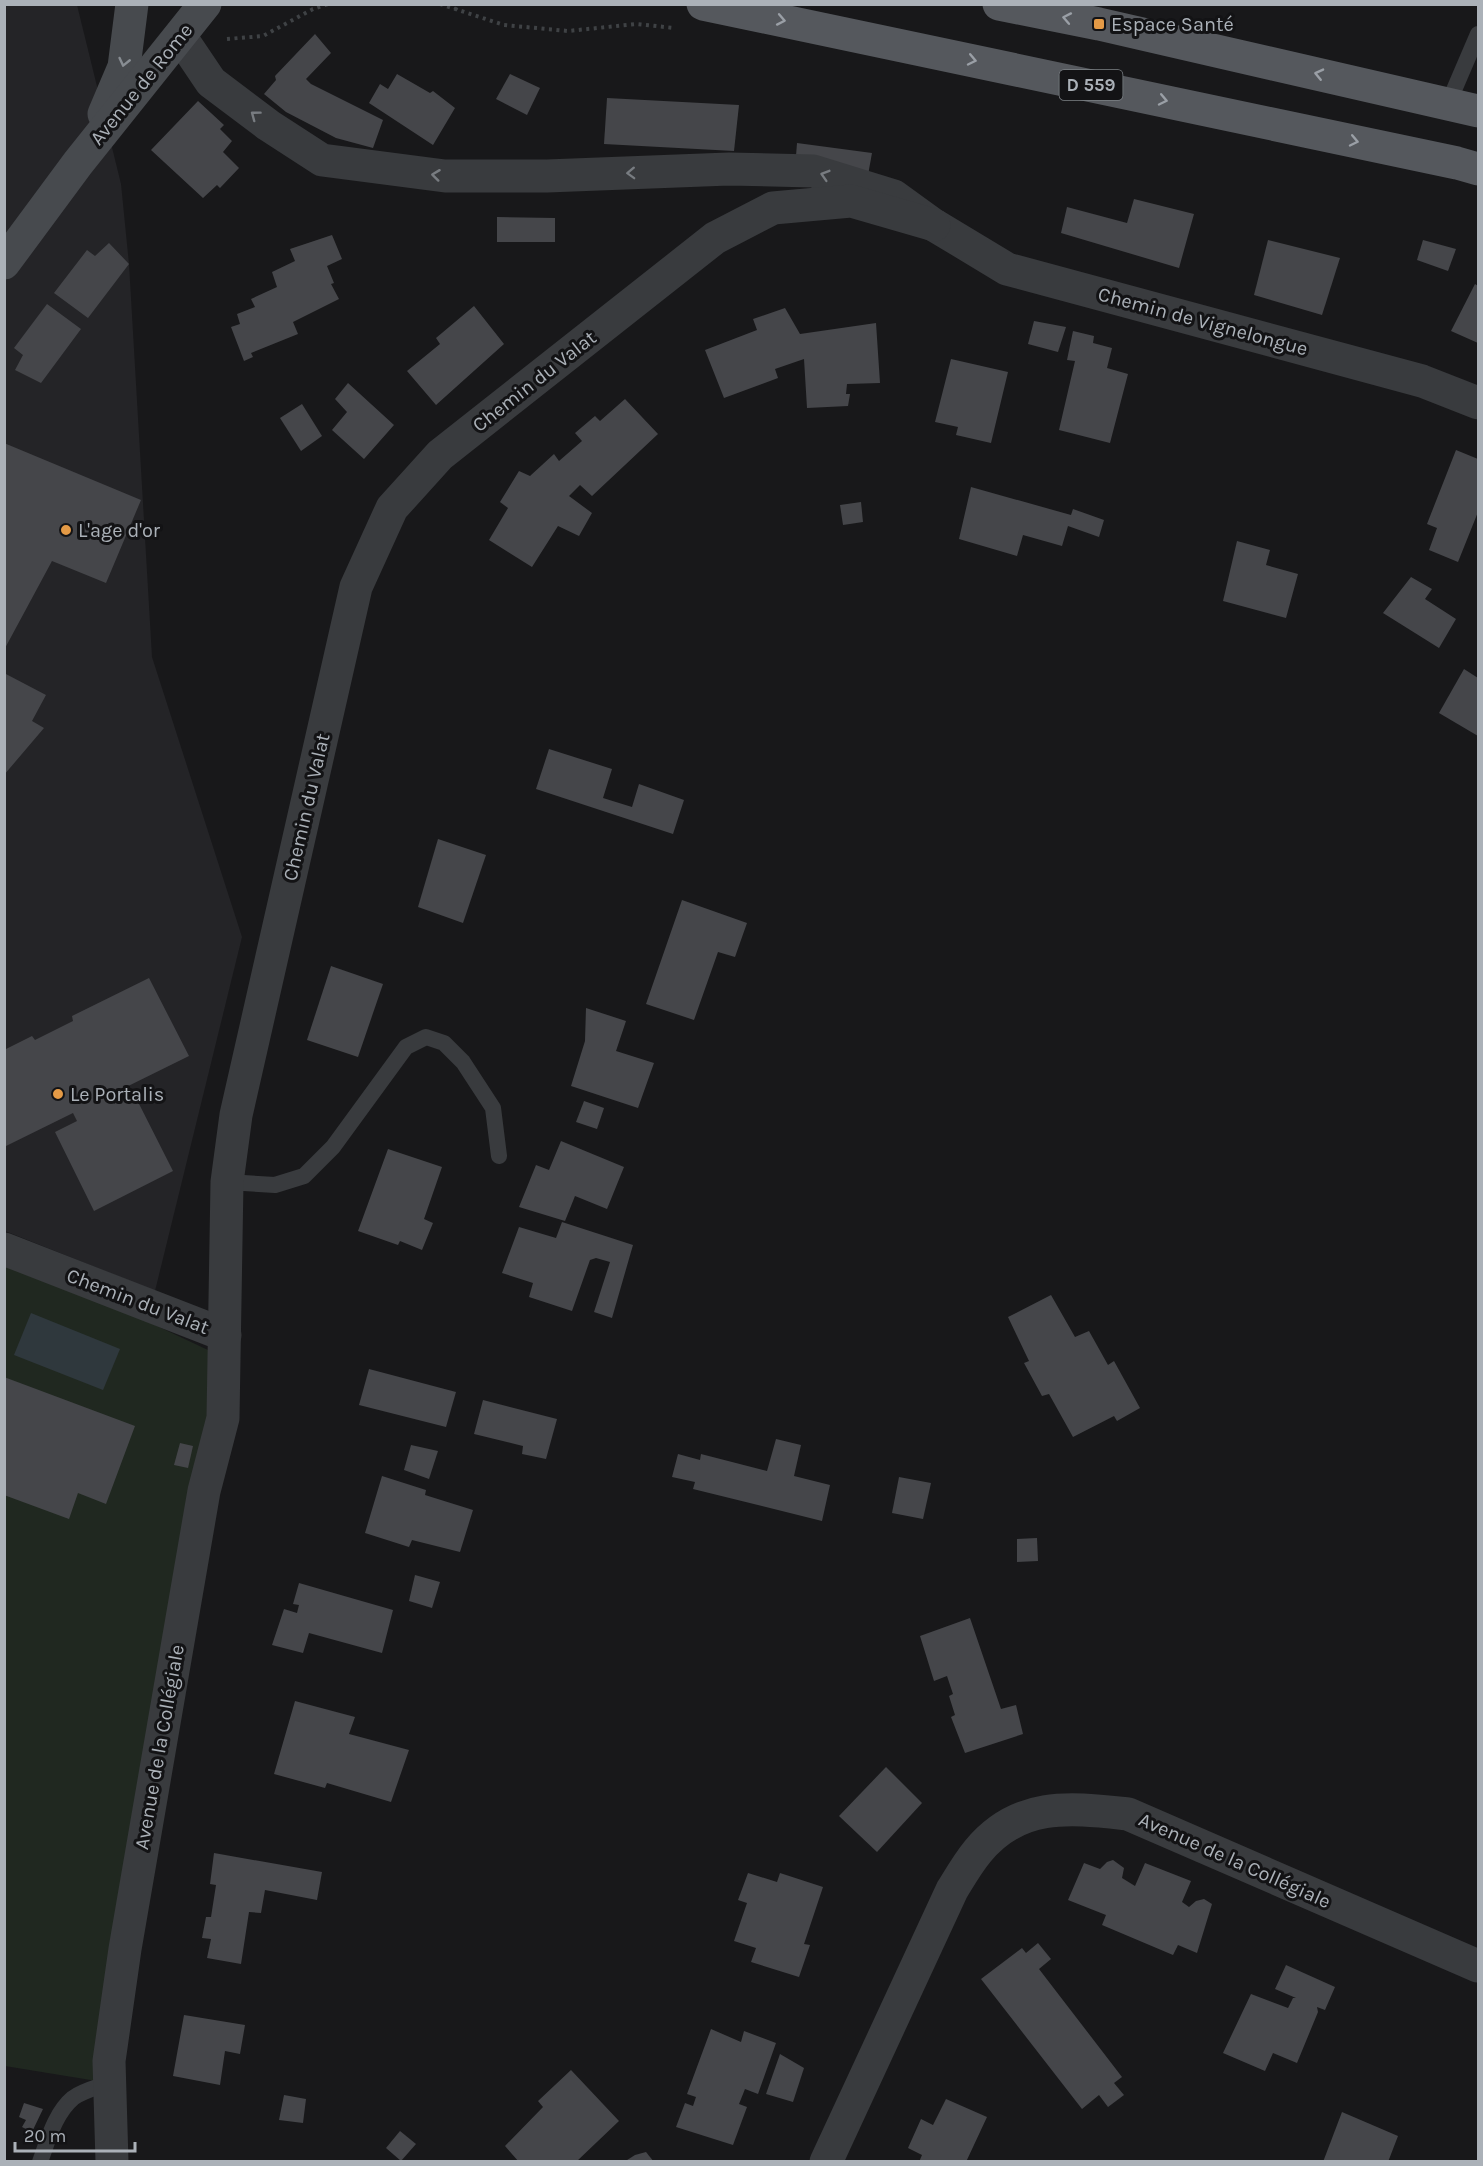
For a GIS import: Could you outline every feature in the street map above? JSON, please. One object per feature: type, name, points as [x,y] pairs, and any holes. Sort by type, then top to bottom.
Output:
[{"type":"main road","name":"D 559","points":[[703,4],[1479,169]]},
{"type":"main road","points":[[999,4],[1463,107]]},
{"type":"street","name":"Avenue de Rome","points":[[78,163],[109,105],[124,67],[132,4]]},
{"type":"street","name":"Avenue de Rome","points":[[4,264],[78,163],[205,4]]},
{"type":"street","points":[[180,36],[211,82],[268,125],[322,160],[445,177],[729,170],[813,171],[894,196],[934,225]]},
{"type":"street","name":"Chemin du Valat","points":[[4,1249],[225,1335],[227,1182],[236,1115],[356,587],[392,508],[440,455],[715,238],[773,208],[851,201],[934,225]]},
{"type":"street","name":"Chemin de Vignelongue","points":[[934,225],[1007,268],[1422,381],[1479,403]]},
{"type":"street","name":"Avenue de la Collégiale","points":[[112,2162],[109,2061],[166,1701],[204,1491],[223,1418],[225,1335]]},
{"type":"street","name":"Avenue de la Collégiale","points":[[826,2162],[952,1890],[978,1850],[994,1836],[1017,1819],[1044,1810],[1087,1810],[1128,1814],[1479,1966]]},
{"type":"lane","points":[[1463,107],[1479,34]]},
{"type":"lane","points":[[227,1182],[275,1185],[304,1176],[333,1147],[406,1047],[426,1037],[444,1043],[464,1062],[493,1108],[499,1156]]},
{"type":"lane","points":[[40,2162],[55,2123],[65,2107],[74,2097],[109,2083]]},
{"type":"path","points":[[218,39],[262,36],[313,9],[328,4]]},
{"type":"path","points":[[441,4],[455,10],[459,4]]},
{"type":"shaded area","points":[[4,5],[77,5],[121,184],[129,264],[152,657],[242,937],[155,1291],[5,1231]]},
{"type":"shaded area","points":[[4,1254],[225,1358],[109,2083],[5,2066]]},
{"type":"shaded area","points":[[31,1313],[120,1349],[103,1390],[14,1355]]},
{"type":"building","points":[[315,34],[331,53],[306,79],[311,84],[383,120],[373,148],[336,138],[286,112],[264,94],[276,80],[275,76]]},
{"type":"building","points":[[397,74],[430,93],[433,91],[455,108],[433,145],[369,103],[380,84],[388,89]]},
{"type":"building","points":[[510,74],[540,88],[527,115],[496,99]]},
{"type":"building","points":[[607,98],[739,105],[734,151],[604,144]]},
{"type":"building","points":[[198,101],[224,125],[220,129],[232,141],[223,152],[239,168],[220,188],[217,185],[203,198],[151,150]]},
{"type":"building","points":[[797,143],[872,153],[868,175],[796,156]]},
{"type":"building","points":[[1134,199],[1194,214],[1179,268],[1061,233],[1067,207],[1127,223]]},
{"type":"building","points":[[497,217],[555,218],[555,242],[497,242]]},
{"type":"building","points":[[332,235],[342,259],[327,266],[334,283],[331,284],[339,299],[293,322],[298,334],[251,353],[253,357],[244,361],[231,327],[240,324],[237,314],[255,307],[251,299],[277,287],[272,272],[295,261],[290,249]]},
{"type":"building","points":[[1268,240],[1340,258],[1322,315],[1254,295]]},
{"type":"building","points":[[1423,240],[1456,249],[1448,271],[1417,260]]},
{"type":"building","points":[[109,243],[129,264],[88,318],[54,293],[87,250],[95,256]]},
{"type":"building","points":[[1475,284],[1478,286],[1478,343],[1451,331]]},
{"type":"building","points":[[47,304],[81,329],[41,383],[15,370],[23,355],[14,348]]},
{"type":"building","points":[[474,306],[504,344],[436,405],[407,371],[440,344],[436,338]]},
{"type":"building","points":[[785,308],[800,334],[876,323],[880,383],[847,384],[846,394],[850,394],[848,406],[807,408],[804,359],[775,369],[778,378],[724,398],[705,350],[757,330],[753,319]]},
{"type":"building","points":[[1034,321],[1066,327],[1058,352],[1028,344]]},
{"type":"building","points":[[1073,331],[1094,336],[1093,343],[1112,348],[1107,368],[1128,374],[1110,443],[1059,430],[1075,361],[1067,360]]},
{"type":"building","points":[[951,359],[1008,372],[991,443],[956,435],[958,427],[935,422]]},
{"type":"building","points":[[348,383],[394,425],[364,459],[332,430],[347,412],[335,399]]},
{"type":"building","points":[[625,399],[658,434],[592,496],[580,485],[569,496],[592,513],[579,536],[558,526],[532,567],[489,540],[508,508],[500,502],[519,471],[530,476],[554,454],[559,461],[582,441],[575,433],[595,416],[600,421]]},
{"type":"building","points":[[302,404],[322,436],[301,451],[280,418]]},
{"type":"building","name":"L'age d'or","points":[[4,443],[141,500],[106,583],[52,561],[4,650]]},
{"type":"building","points":[[1456,450],[1478,459],[1478,512],[1458,562],[1429,550],[1437,528],[1427,524]]},
{"type":"building","points":[[971,487],[1071,515],[1073,509],[1104,520],[1099,537],[1068,526],[1062,546],[1023,535],[1017,556],[959,539]]},
{"type":"building","points":[[861,502],[863,522],[843,525],[840,505]]},
{"type":"building","points":[[1237,541],[1270,550],[1266,565],[1298,574],[1286,618],[1223,601]]},
{"type":"building","points":[[1411,577],[1432,589],[1425,599],[1456,619],[1439,648],[1383,613]]},
{"type":"building","points":[[1464,669],[1478,678],[1478,736],[1439,713]]},
{"type":"building","points":[[4,673],[46,695],[32,721],[44,728],[4,775]]},
{"type":"building","points":[[549,749],[612,769],[603,798],[632,807],[639,784],[684,800],[673,834],[536,789]]},
{"type":"building","points":[[438,839],[486,855],[463,923],[418,907]]},
{"type":"building","points":[[682,900],[747,923],[735,957],[718,952],[694,1020],[646,1004]]},
{"type":"building","points":[[331,966],[383,984],[358,1057],[307,1040]]},
{"type":"building","name":"Le Portalis","points":[[149,978],[189,1056],[110,1095],[114,1104],[134,1094],[173,1171],[94,1211],[55,1132],[77,1121],[73,1113],[4,1147],[4,1050],[32,1036],[35,1040],[73,1021],[72,1016]]},
{"type":"building","points":[[586,1008],[626,1021],[616,1051],[654,1063],[638,1108],[571,1086],[585,1041]]},
{"type":"building","points":[[584,1101],[604,1108],[597,1129],[576,1122]]},
{"type":"building","points":[[561,1141],[624,1167],[607,1209],[575,1196],[565,1221],[519,1207],[536,1165],[549,1170]]},
{"type":"building","points":[[388,1149],[442,1167],[424,1219],[433,1223],[422,1250],[400,1241],[398,1245],[358,1231]]},
{"type":"building","points":[[562,1222],[633,1245],[612,1318],[594,1312],[610,1262],[596,1258],[590,1260],[572,1311],[529,1297],[533,1283],[502,1273],[519,1227],[556,1238]]},
{"type":"building","points":[[1051,1295],[1075,1337],[1089,1331],[1108,1365],[1114,1361],[1140,1408],[1117,1421],[1114,1416],[1073,1437],[1049,1394],[1042,1396],[1024,1363],[1029,1361],[1008,1317]]},
{"type":"building","points":[[369,1369],[456,1392],[446,1427],[359,1405]]},
{"type":"building","points":[[4,1377],[135,1426],[106,1504],[78,1493],[69,1519],[4,1495]]},
{"type":"building","points":[[483,1400],[557,1419],[546,1459],[522,1454],[523,1446],[474,1434]]},
{"type":"building","points":[[776,1439],[801,1445],[794,1476],[830,1485],[822,1521],[693,1489],[695,1482],[672,1477],[678,1454],[700,1460],[701,1454],[767,1471]]},
{"type":"building","points":[[180,1443],[193,1446],[188,1468],[174,1465]]},
{"type":"building","points":[[411,1445],[438,1451],[429,1479],[404,1470]]},
{"type":"building","points":[[382,1476],[426,1490],[425,1495],[473,1510],[460,1552],[412,1540],[409,1547],[365,1533]]},
{"type":"building","points":[[899,1477],[931,1483],[923,1519],[892,1513]]},
{"type":"building","points":[[1037,1538],[1038,1561],[1017,1562],[1017,1539]]},
{"type":"building","points":[[415,1575],[440,1582],[432,1608],[409,1601]]},
{"type":"building","points":[[299,1583],[393,1610],[382,1653],[309,1633],[303,1653],[272,1645],[284,1609],[297,1613],[299,1605],[293,1604]]},
{"type":"building","points":[[970,1618],[1001,1709],[1016,1705],[1023,1734],[965,1753],[951,1717],[955,1715],[949,1696],[953,1694],[947,1676],[934,1681],[920,1636]]},
{"type":"building","points":[[295,1701],[355,1717],[349,1734],[409,1750],[391,1802],[327,1783],[325,1788],[274,1774]]},
{"type":"building","points":[[886,1767],[922,1803],[877,1852],[839,1816]]},
{"type":"building","points":[[214,1853],[322,1872],[317,1900],[265,1890],[261,1913],[249,1912],[241,1964],[207,1958],[211,1939],[202,1938],[206,1917],[211,1917],[216,1885],[210,1884]]},
{"type":"building","points":[[1113,1860],[1124,1868],[1122,1878],[1135,1886],[1145,1863],[1191,1881],[1182,1902],[1189,1907],[1196,1901],[1204,1899],[1212,1904],[1197,1953],[1178,1945],[1173,1955],[1102,1925],[1106,1915],[1068,1900],[1084,1863],[1100,1869]]},
{"type":"building","points":[[748,1873],[777,1882],[780,1873],[823,1887],[804,1944],[810,1945],[799,1977],[751,1962],[756,1948],[734,1941],[747,1903],[738,1900]]},
{"type":"building","points":[[1038,1943],[1051,1959],[1039,1969],[1122,2077],[1114,2083],[1124,2095],[1108,2107],[1099,2095],[1082,2109],[981,1979],[1022,1948],[1026,1953]]},
{"type":"building","points":[[1286,1965],[1335,1987],[1325,2010],[1317,2007],[1318,2012],[1297,2063],[1273,2053],[1265,2071],[1223,2053],[1251,1994],[1288,2008],[1293,1998],[1296,1998],[1275,1989]]},
{"type":"building","points":[[184,2015],[245,2025],[240,2054],[225,2051],[220,2085],[173,2076]]},
{"type":"building","points":[[711,2029],[741,2042],[744,2031],[776,2043],[758,2094],[745,2089],[739,2104],[747,2107],[733,2145],[676,2127],[685,2103],[693,2106],[696,2097],[687,2094]]},
{"type":"building","points":[[780,2054],[804,2068],[793,2102],[766,2094]]},
{"type":"building","points":[[571,2070],[619,2121],[576,2162],[519,2162],[505,2146],[543,2107],[538,2101]]},
{"type":"building","points":[[284,2095],[306,2099],[303,2123],[279,2120]]},
{"type":"building","points":[[946,2099],[987,2117],[966,2162],[919,2162],[922,2155],[908,2148],[921,2119],[933,2125]]},
{"type":"building","points":[[24,2103],[43,2109],[32,2132],[22,2127],[26,2120],[19,2117]]},
{"type":"building","points":[[1342,2112],[1398,2136],[1388,2162],[1323,2162]]},
{"type":"building","points":[[400,2131],[416,2144],[401,2161],[386,2148]]},
{"type":"building","points":[[646,2152],[654,2162],[624,2162],[635,2155]]},
{"type":"place","name":"Espace Santé","points":[[1099,24]]},
{"type":"place","name":"L'age d'or","points":[[66,530]]},
{"type":"place","name":"Le Portalis","points":[[58,1094]]}]
